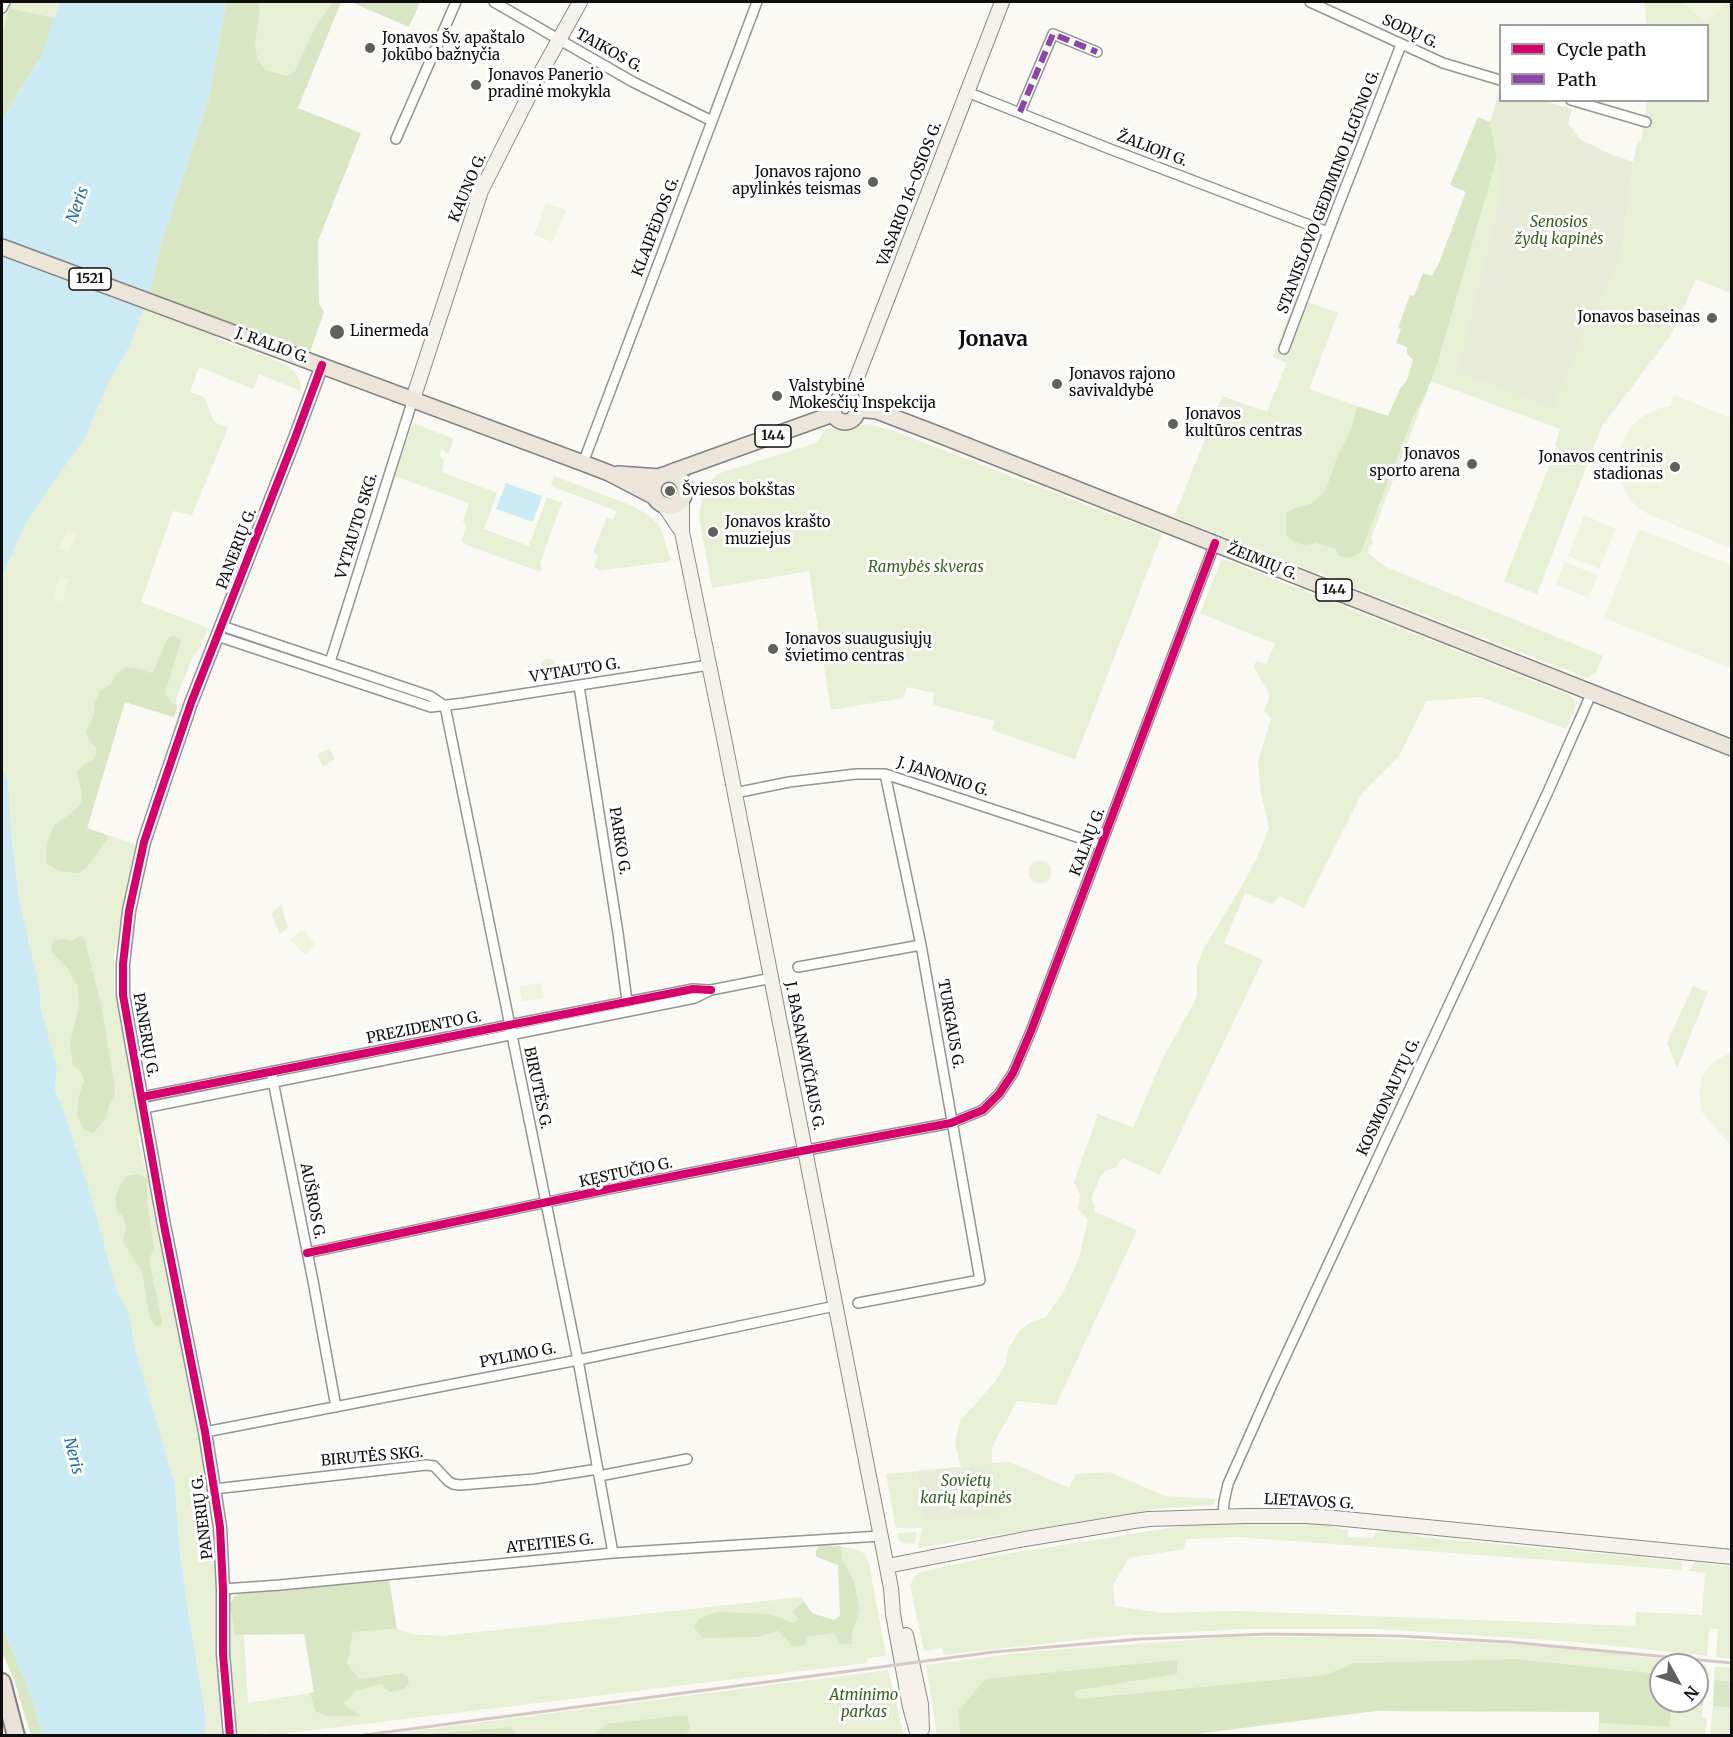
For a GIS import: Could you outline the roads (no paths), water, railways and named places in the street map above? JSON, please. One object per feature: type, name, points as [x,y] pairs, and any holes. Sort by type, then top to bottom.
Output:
[{"type":"highway","points":[[2,1682],[16,1736]]},
{"type":"main road","name":"KAUNO G.","points":[[413,399],[481,191],[558,40],[580,2]]},
{"type":"main road","name":"VASARIO 16-OSIOS G.","points":[[853,404],[1002,2]]},
{"type":"main road","name":"J. RALIO G.","points":[[2,247],[609,473],[659,500]]},
{"type":"main road","name":"144","points":[[664,475],[833,414],[833,406],[841,398],[853,404]]},
{"type":"main road","name":"ŽEIMIŲ G.","points":[[853,404],[877,411],[1215,543],[1731,748]]},
{"type":"main road","name":"144","points":[[684,495],[713,458]]},
{"type":"main road","name":"J. RALIO G.","points":[[609,473],[664,475]]},
{"type":"main road","points":[[675,474],[683,480],[684,495],[673,505],[659,500],[654,486],[664,475],[675,474]]},
{"type":"main road","name":"J. BASANAVIČIAUS G.","points":[[684,495],[682,532],[891,1588],[895,1626],[910,1707],[920,1736]]},
{"type":"main road","name":"J. BASANAVIČIAUS G.","points":[[659,500],[682,532]]},
{"type":"main road","name":"LIETAVOS G.","points":[[886,1566],[1134,1521],[1223,1516],[1335,1518],[1731,1557]]},
{"type":"street","points":[[2,8],[4,2]]},
{"type":"street","points":[[396,139],[456,2]]},
{"type":"street","name":"TAIKOS G.","points":[[494,2],[633,82],[712,121]]},
{"type":"street","name":"KLAIPĖDOS G.","points":[[583,463],[757,2]]},
{"type":"street","name":"SODŲ G.","points":[[1310,2],[1443,63],[1499,80]]},
{"type":"street","points":[[1020,112],[1053,34],[1097,52]]},
{"type":"street","name":"STANISLOVO GEDIMINO ILGŪNO G.","points":[[1284,349],[1401,45]]},
{"type":"street","name":"ŽALIOJI G.","points":[[968,92],[1328,232]]},
{"type":"street","points":[[1578,102],[1646,122]]},
{"type":"street","name":"PANERIŲ G.","points":[[230,1736],[224,1654],[220,1527],[205,1432],[163,1220],[123,995],[123,964],[129,911],[144,843],[156,806],[191,703],[322,365]]},
{"type":"street","name":"VYTAUTO SKG.","points":[[330,662],[413,399]]},
{"type":"street","name":"KALNŲ G.","points":[[951,1123],[983,1110],[999,1094],[1013,1073],[1058,960],[1215,543]]},
{"type":"street","points":[[219,631],[330,662],[430,696],[445,706]]},
{"type":"street","name":"VYTAUTO G.","points":[[219,631],[431,707],[709,665]]},
{"type":"street","name":"PARKO G.","points":[[579,686],[627,1001]]},
{"type":"street","name":"KOSMONAUTŲ G.","points":[[1223,1516],[1228,1484],[1267,1394],[1540,809],[1592,692]]},
{"type":"street","name":"BIRUTĖS G.","points":[[445,706],[578,1360],[613,1553]]},
{"type":"street","name":"J. JANONIO G.","points":[[735,793],[789,782],[856,774],[885,774],[1101,845]]},
{"type":"street","name":"TURGAUS G.","points":[[858,1303],[980,1280],[921,945],[885,774]]},
{"type":"street","points":[[798,967],[921,945]]},
{"type":"street","name":"PREZIDENTO G.","points":[[143,1103],[271,1071],[694,998],[711,990],[772,978]]},
{"type":"street","name":"PREZIDENTO G.","points":[[143,1103],[226,1092],[510,1030],[627,1001],[693,988],[711,990]]},
{"type":"street","name":"AUŠROS G.","points":[[271,1071],[336,1407]]},
{"type":"street","name":"KĘSTUČIO G.","points":[[307,1253],[805,1150],[951,1123]]},
{"type":"street","name":"PYLIMO G.","points":[[205,1432],[578,1360],[835,1306]]},
{"type":"street","points":[[598,1472],[687,1459]]},
{"type":"street","name":"BIRUTĖS SKG.","points":[[214,1489],[426,1465],[434,1466],[448,1481],[460,1485],[598,1472]]},
{"type":"street","name":"ATEITIES G.","points":[[223,1589],[613,1553],[880,1536]]},
{"type":"water","name":"Neris","points":[[60,2],[226,2],[209,97],[160,247],[150,293],[131,344],[109,382],[85,438],[26,522],[2,578],[2,120],[42,55]]},
{"type":"water","points":[[506,483],[542,496],[533,522],[496,509]]},
{"type":"water","name":"Neris","points":[[2,768],[8,781],[19,899],[39,985],[41,1009],[57,1067],[55,1090],[92,1199],[117,1292],[128,1311],[136,1352],[175,1484],[179,1544],[206,1719],[205,1735],[43,1735],[27,1684],[2,1627]]},
{"type":"railway","points":[[357,1736],[994,1652],[1140,1639],[1270,1634],[1399,1636],[1509,1642],[1732,1663]]},
{"type":"place","name":"Jonavos Šv. apaštalo Jokūbo bažnyčia","points":[[370,48]]},
{"type":"place","name":"Jonavos Panerio pradinė mokykla","points":[[476,85]]},
{"type":"place","name":"Jonavos rajono apylinkės teismas","points":[[873,182]]},
{"type":"place","name":"Jonavos baseinas","points":[[1712,318]]},
{"type":"place","name":"Linermeda","points":[[337,332]]},
{"type":"place","name":"Jonavos rajono savivaldybė","points":[[1057,384]]},
{"type":"place","name":"Valstybinė Mokesčių Inspekcija","points":[[777,396]]},
{"type":"place","name":"Jonavos kultūros centras","points":[[1173,424]]},
{"type":"place","name":"Jonavos sporto arena","points":[[1472,464]]},
{"type":"place","name":"Jonavos centrinis stadionas","points":[[1675,467]]},
{"type":"place","name":"Šviesos bokštas","points":[[670,491]]},
{"type":"place","name":"Jonavos krašto muziejus","points":[[713,532]]},
{"type":"place","name":"Jonavos suaugusiųjų švietimo centras","points":[[773,649]]},
{"type":"district","name":"Jonava","points":[[993,340]]},
{"type":"park label","name":"Senosios žydų kapinės","points":[[1559,232]]},
{"type":"park label","name":"Ramybės skveras","points":[[926,568]]},
{"type":"park label","name":"Sovietų karių kapinės","points":[[966,1490]]},
{"type":"park label","name":"Atminimo parkas","points":[[864,1704]]}]
